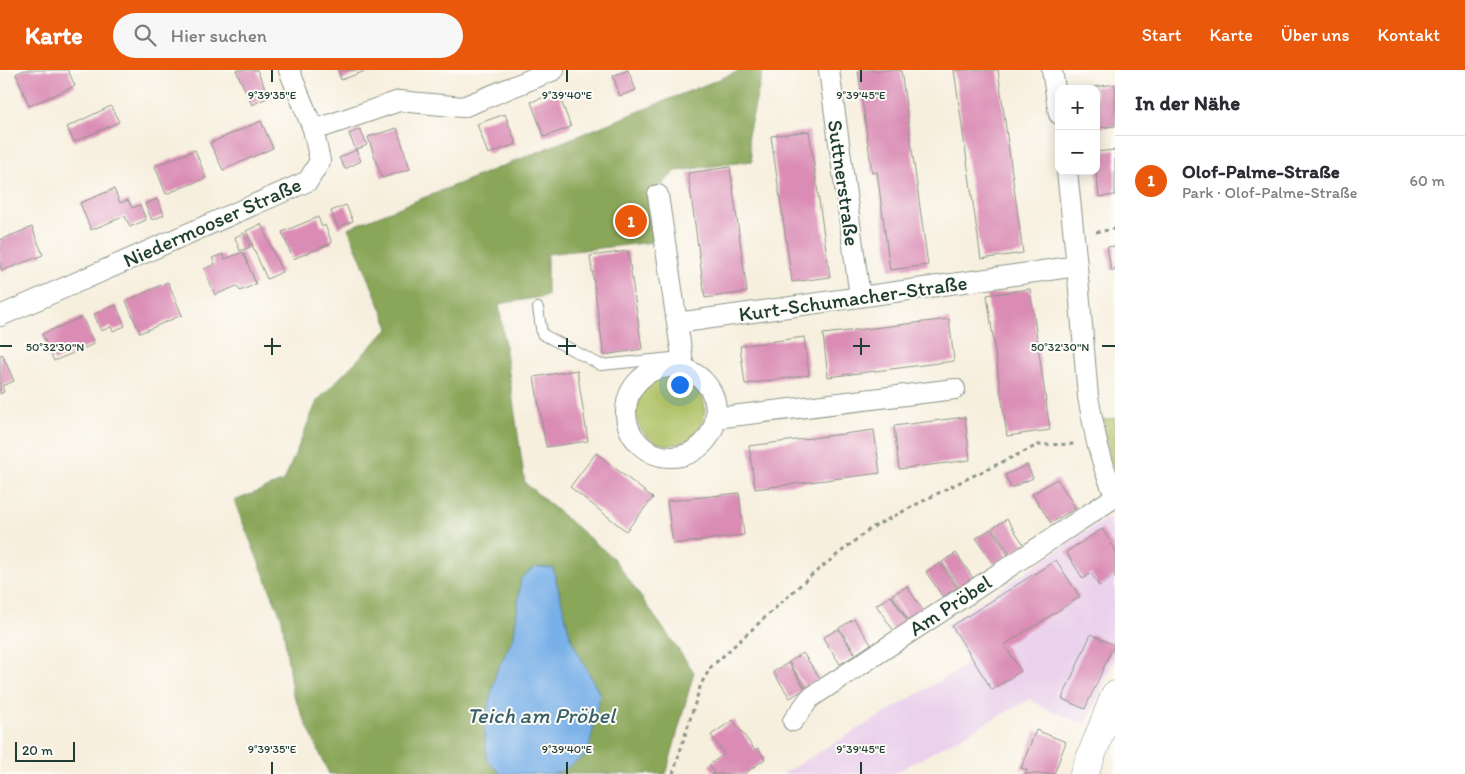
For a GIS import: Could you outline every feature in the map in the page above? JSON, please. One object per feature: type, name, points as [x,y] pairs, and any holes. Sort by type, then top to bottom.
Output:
[{"type":"street","name":"Niedermooser Straße","points":[[0,316],[308,181],[320,161],[313,128],[289,70]]},
{"type":"street","points":[[313,128],[323,127],[399,100],[463,106],[554,70]]},
{"type":"street","name":"Suttnerstraße","points":[[829,70],[860,297]]},
{"type":"street","points":[[1052,70],[1055,89]]},
{"type":"street","points":[[1067,175],[1088,397],[1104,470],[1115,496]]},
{"type":"street","points":[[658,195],[683,363],[705,383],[712,394],[715,406],[715,418],[711,433],[702,445],[690,453],[675,457],[660,456],[646,450],[635,440],[628,426],[626,412],[628,397],[636,384],[646,375],[683,363]]},
{"type":"street","name":"Kurt-Schumacher-Straße","points":[[676,322],[1077,266]]},
{"type":"street","points":[[715,418],[955,390]]},
{"type":"street","name":"Am Pröbel","points":[[793,721],[810,698],[1115,496]]},
{"type":"street","points":[[1084,774],[1115,695]]},
{"type":"lane","points":[[538,308],[542,334],[601,366],[683,363]]},
{"type":"path","points":[[1096,232],[1115,229]]},
{"type":"path","points":[[673,774],[701,684],[711,667],[808,578],[871,528],[956,484],[1038,445],[1097,443]]},
{"type":"shaded area","points":[[1107,518],[1115,533],[1115,656],[1086,725],[1042,707],[1030,699],[893,774],[782,774],[970,663],[946,625]]},
{"type":"green space","points":[[742,70],[763,70],[748,135],[752,161],[676,171],[649,197],[653,242],[547,254],[547,296],[499,304],[525,483],[614,559],[694,672],[666,774],[552,774],[562,771],[600,695],[571,639],[553,568],[521,578],[514,636],[496,673],[487,760],[501,774],[329,774],[292,692],[282,619],[234,501],[284,481],[317,401],[389,328],[348,228]]},
{"type":"green space","points":[[670,375],[683,378],[695,385],[702,397],[705,410],[702,423],[695,435],[683,442],[670,445],[657,442],[645,435],[638,423],[635,410],[638,397],[645,385],[657,378]]},
{"type":"green space","points":[[1115,418],[1115,472],[1102,420]]},
{"type":"water","name":"Teich am Pröbel","points":[[535,567],[553,568],[571,639],[600,695],[588,754],[562,771],[552,774],[501,774],[487,760],[484,724],[496,673],[514,636],[521,578]]},
{"type":"building","points":[[24,70],[68,70],[75,86],[29,106],[16,74]]},
{"type":"building","points":[[236,70],[257,70],[269,97],[252,105]]},
{"type":"building","points":[[338,70],[368,70],[341,80]]},
{"type":"building","points":[[628,70],[636,90],[620,96],[613,76]]},
{"type":"building","points":[[858,70],[901,70],[928,265],[890,270],[877,172],[872,173]]},
{"type":"building","points":[[954,70],[998,70],[1023,253],[981,259]]},
{"type":"building","points":[[1115,84],[1115,126],[1100,128],[1100,86]]},
{"type":"building","points":[[558,92],[571,127],[544,137],[531,102]]},
{"type":"building","points":[[111,106],[119,122],[74,142],[67,127]]},
{"type":"building","points":[[505,114],[516,144],[488,154],[477,124]]},
{"type":"building","points":[[261,121],[273,148],[223,170],[210,143]]},
{"type":"building","points":[[397,128],[410,169],[382,178],[368,137]]},
{"type":"building","points":[[360,129],[367,145],[356,150],[349,134]]},
{"type":"building","points":[[809,131],[830,277],[792,282],[771,136]]},
{"type":"building","points":[[195,150],[206,178],[166,194],[155,166]]},
{"type":"building","points":[[356,150],[361,161],[345,169],[339,158]]},
{"type":"building","points":[[1115,150],[1115,195],[1099,197],[1096,175],[1100,175],[1100,152]]},
{"type":"building","points":[[730,167],[747,292],[705,298],[688,173]]},
{"type":"building","points":[[114,189],[120,203],[128,200],[132,208],[140,205],[146,220],[130,227],[125,216],[91,230],[80,203]]},
{"type":"building","points":[[157,199],[164,215],[152,220],[145,204]]},
{"type":"building","points":[[346,205],[353,221],[338,228],[331,211]]},
{"type":"building","points":[[318,217],[322,227],[325,225],[332,243],[293,259],[282,232]]},
{"type":"building","points":[[261,224],[282,272],[267,279],[246,231]]},
{"type":"building","points":[[32,227],[43,255],[2,271],[0,265],[0,240]]},
{"type":"building","points":[[244,233],[250,247],[240,251],[235,237]]},
{"type":"building","points":[[1115,246],[1115,270],[1111,270],[1107,247]]},
{"type":"building","points":[[628,251],[642,349],[604,355],[590,256]]},
{"type":"building","points":[[243,252],[256,284],[240,291],[237,286],[215,295],[204,269],[215,264],[212,258],[223,254],[225,259]]},
{"type":"building","points":[[168,282],[182,315],[140,333],[126,301]]},
{"type":"building","points":[[1030,289],[1050,430],[1007,436],[987,295]]},
{"type":"building","points":[[116,305],[125,326],[113,331],[111,327],[101,331],[94,314]]},
{"type":"building","points":[[82,317],[94,344],[54,361],[42,334]]},
{"type":"building","points":[[949,319],[954,361],[828,377],[823,334]]},
{"type":"building","points":[[804,337],[809,375],[745,384],[740,346]]},
{"type":"building","points":[[2,354],[14,381],[2,386],[4,392],[0,394],[0,355]]},
{"type":"building","points":[[577,370],[588,441],[546,447],[534,377]]},
{"type":"building","points":[[965,417],[970,460],[899,469],[894,426]]},
{"type":"building","points":[[874,430],[880,473],[755,489],[749,446]]},
{"type":"building","points":[[596,453],[653,498],[626,531],[570,487]]},
{"type":"building","points":[[1027,465],[1033,478],[1011,488],[1005,475]]},
{"type":"building","points":[[1057,479],[1076,508],[1051,523],[1032,494]]},
{"type":"building","points":[[739,493],[744,535],[673,544],[667,501]]},
{"type":"building","points":[[1007,519],[1024,545],[1010,554],[992,528]]},
{"type":"building","points":[[991,529],[1008,555],[994,564],[976,538]]},
{"type":"building","points":[[1102,529],[1115,549],[1115,576],[1099,586],[1091,573],[1083,579],[1066,552]]},
{"type":"building","points":[[956,553],[973,578],[959,588],[942,562]]},
{"type":"building","points":[[1056,560],[1080,597],[1004,645],[1021,671],[992,690],[952,626]]},
{"type":"building","points":[[940,563],[957,588],[943,597],[926,572]]},
{"type":"building","points":[[907,586],[924,612],[909,621],[892,595]]},
{"type":"building","points":[[891,596],[908,622],[894,631],[876,605]]},
{"type":"building","points":[[854,619],[871,644],[856,654],[839,628]]},
{"type":"building","points":[[838,629],[855,655],[840,664],[823,638]]},
{"type":"building","points":[[1091,634],[1114,645],[1085,709],[1062,699]]},
{"type":"building","points":[[803,653],[820,678],[806,688],[789,662]]},
{"type":"building","points":[[788,663],[805,689],[790,698],[773,672]]},
{"type":"building","points":[[733,720],[755,750],[758,748],[765,759],[744,774],[712,774],[714,773],[709,765],[724,754],[711,735]]},
{"type":"building","points":[[1036,730],[1066,742],[1054,774],[1025,774],[1027,770],[1021,768]]},
{"type":"place","name":"Olof-Palme-Straße","points":[[631,221]]}]
